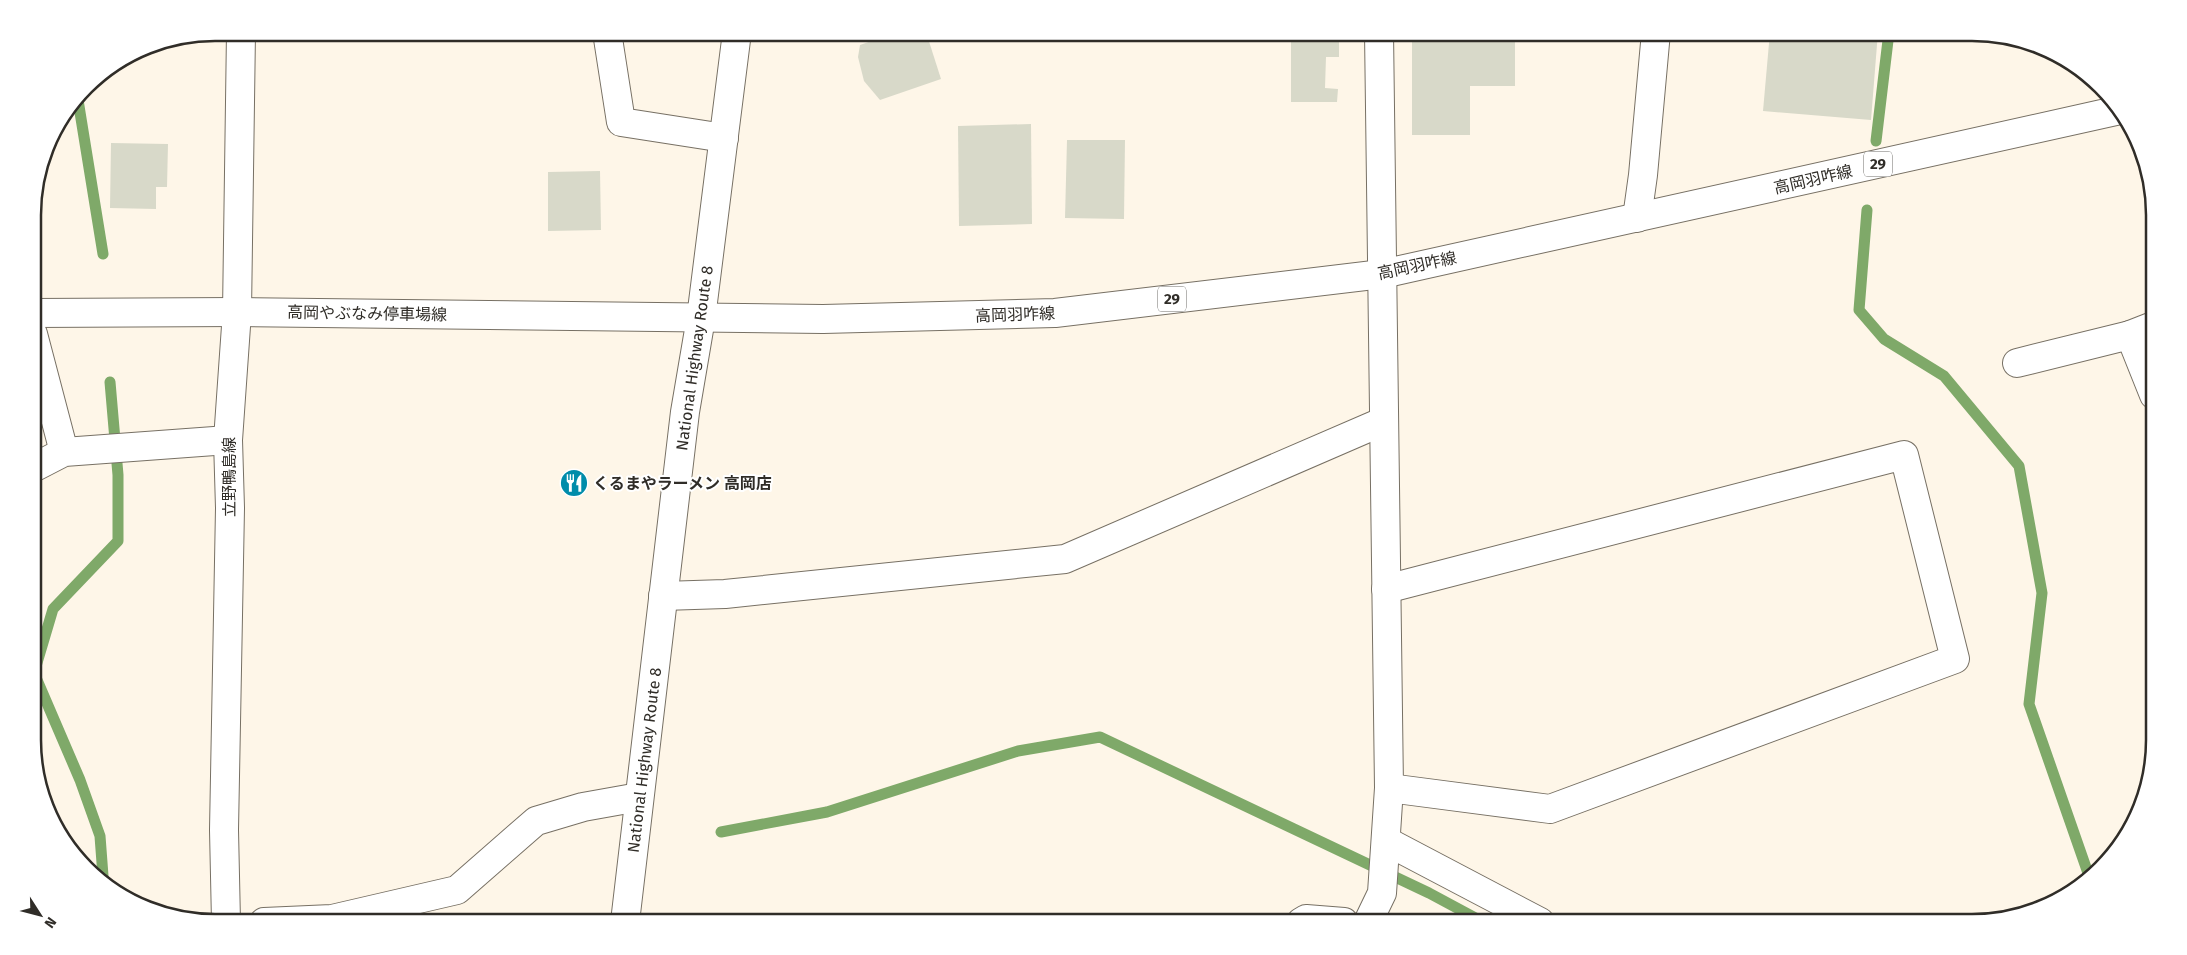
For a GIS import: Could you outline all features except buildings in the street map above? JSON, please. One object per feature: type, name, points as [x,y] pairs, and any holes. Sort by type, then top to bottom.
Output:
[{"type":"main road","points":[[1372,913],[1382,893],[1389,788],[1379,41]]},
{"type":"main road","points":[[1637,218],[1643,175],[1655,41]]},
{"type":"main road","name":"立野鴨島線","points":[[226,914],[224,830],[230,508],[228,440],[237,312],[241,42]]},
{"type":"main road","points":[[609,42],[621,122],[724,138]]},
{"type":"main road","name":"National Highway Route 8","points":[[626,914],[685,412],[701,318],[736,42]]},
{"type":"main road","name":"高岡羽咋線","points":[[701,318],[824,319],[1055,313],[1382,274],[2111,112]]},
{"type":"main road","name":"高岡やぶなみ停車場線","points":[[42,313],[237,312],[701,318]]},
{"type":"main road","points":[[2017,364],[2142,331],[2146,352]]},
{"type":"main road","points":[[42,367],[64,452]]},
{"type":"main road","points":[[663,596],[725,594],[1065,559],[1384,421]]},
{"type":"main road","points":[[42,464],[64,452],[228,440]]},
{"type":"main road","points":[[1386,589],[1904,455],[1955,659],[1550,809],[1389,788]]},
{"type":"main road","points":[[354,914],[456,890],[536,821],[583,807],[639,797]]},
{"type":"main road","points":[[1386,841],[1523,913]]},
{"type":"waterway","points":[[1876,141],[1888,41]]},
{"type":"waterway","points":[[79,108],[103,254]]},
{"type":"waterway","points":[[1867,210],[1859,310],[1884,339],[1944,376],[2019,466],[2042,593],[2029,704],[2087,869]]},
{"type":"waterway","points":[[41,649],[53,609],[118,541],[118,475],[110,382]]},
{"type":"waterway","points":[[41,689],[80,780],[100,836],[103,872]]},
{"type":"waterway","points":[[721,832],[827,812],[1018,751],[1100,737],[1429,893],[1467,913]]},
{"type":"place","name":"くるまやラーメン 高岡店","points":[[574,483]]}]
